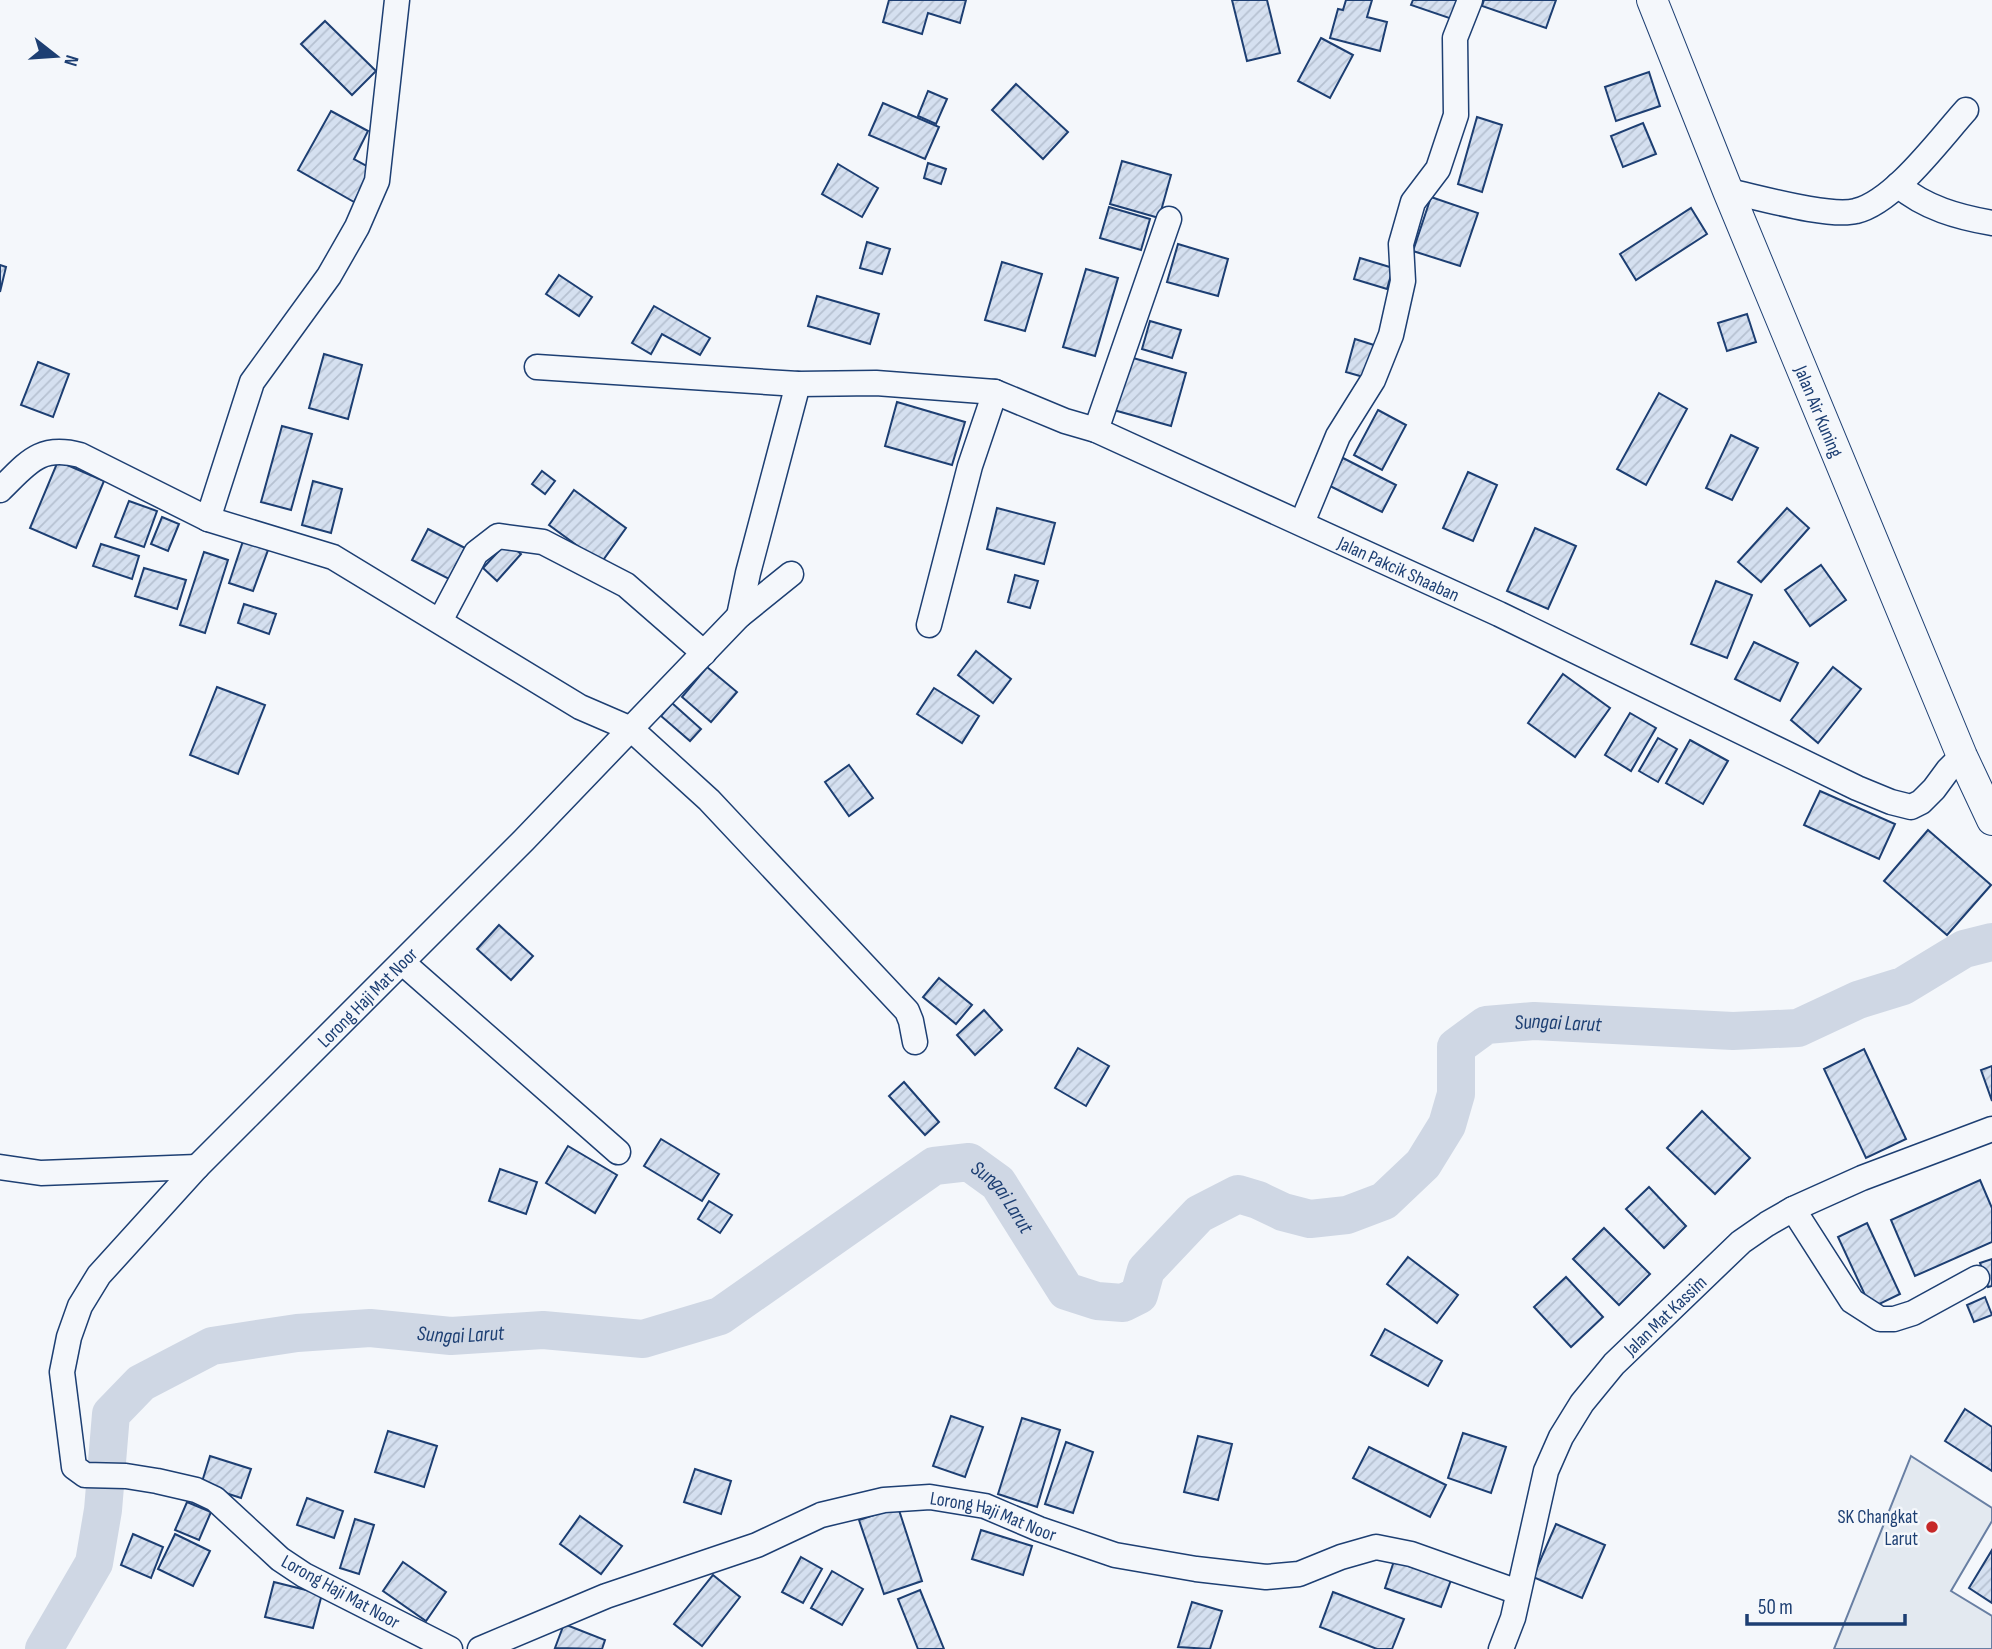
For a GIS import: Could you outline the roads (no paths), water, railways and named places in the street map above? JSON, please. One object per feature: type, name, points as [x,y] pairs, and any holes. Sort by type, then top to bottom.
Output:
[{"type":"main road","name":"Jalan Air Kuning","points":[[1652,0],[1728,191],[1962,756],[1990,810]]},
{"type":"street","points":[[208,519],[252,382],[329,276],[357,227],[377,181],[397,0]]},
{"type":"street","points":[[1302,523],[1338,436],[1373,380],[1391,335],[1404,282],[1401,244],[1413,202],[1438,169],[1457,115],[1455,38],[1470,0]]},
{"type":"street","points":[[1728,191],[1836,213],[1856,211],[1878,201],[1898,185],[1966,110]]},
{"type":"street","points":[[1898,185],[1913,198],[1946,212],[1992,223]]},
{"type":"street","points":[[1096,430],[1169,219]]},
{"type":"street","name":"Jalan Pakcik Shaaban","points":[[537,367],[798,384],[876,383],[995,392],[1065,421],[1096,430],[1302,523],[1891,802],[1911,807],[1921,802],[1962,756]]},
{"type":"street","points":[[739,616],[798,384]]},
{"type":"street","points":[[929,625],[970,466],[995,392]]},
{"type":"street","points":[[0,491],[34,458],[48,451],[79,455],[208,519],[333,557],[580,707],[631,729],[709,800],[907,1011],[915,1042]]},
{"type":"street","points":[[440,621],[475,553],[498,536],[543,542],[626,585],[704,653]]},
{"type":"street","name":"Lorong Haji Mat Noor","points":[[450,1649],[296,1570],[258,1540],[215,1499],[196,1490],[126,1476],[85,1475],[74,1467],[62,1371],[69,1337],[80,1306],[99,1275],[197,1167],[403,963],[739,616],[791,574]]},
{"type":"street","points":[[403,963],[618,1152]]},
{"type":"street","name":"Jalan Mat Kassim","points":[[1501,1649],[1513,1618],[1546,1471],[1561,1437],[1582,1403],[1614,1364],[1741,1242],[1793,1209],[1862,1178],[1992,1129]]},
{"type":"street","points":[[0,1167],[41,1173],[197,1167]]},
{"type":"street","points":[[1793,1209],[1852,1301],[1880,1319],[1894,1319],[1913,1313],[1977,1278]]},
{"type":"street","name":"Lorong Haji Mat Noor","points":[[480,1649],[606,1596],[757,1545],[821,1515],[884,1500],[930,1497],[985,1506],[1039,1529],[1115,1555],[1196,1569],[1266,1577],[1299,1574],[1341,1557],[1376,1547],[1411,1554],[1518,1592]]},
{"type":"waterway","name":"Sungai Larut","points":[[44,1649],[94,1563],[103,1510],[111,1414],[141,1383],[212,1346],[297,1333],[370,1328],[451,1336],[543,1330],[643,1339],[720,1316],[934,1166],[969,1162],[998,1183],[1066,1291],[1097,1301],[1123,1303],[1139,1295],[1146,1270],[1199,1214],[1238,1194],[1283,1212],[1310,1219],[1347,1215],[1384,1201],[1423,1164],[1447,1125],[1456,1094],[1456,1047],[1486,1025],[1534,1021],[1733,1031],[1798,1028],[1858,1000],[1903,986],[1964,949],[1992,942]]},
{"type":"place","name":"SK Changkat Larut","points":[[1932,1527]]}]
